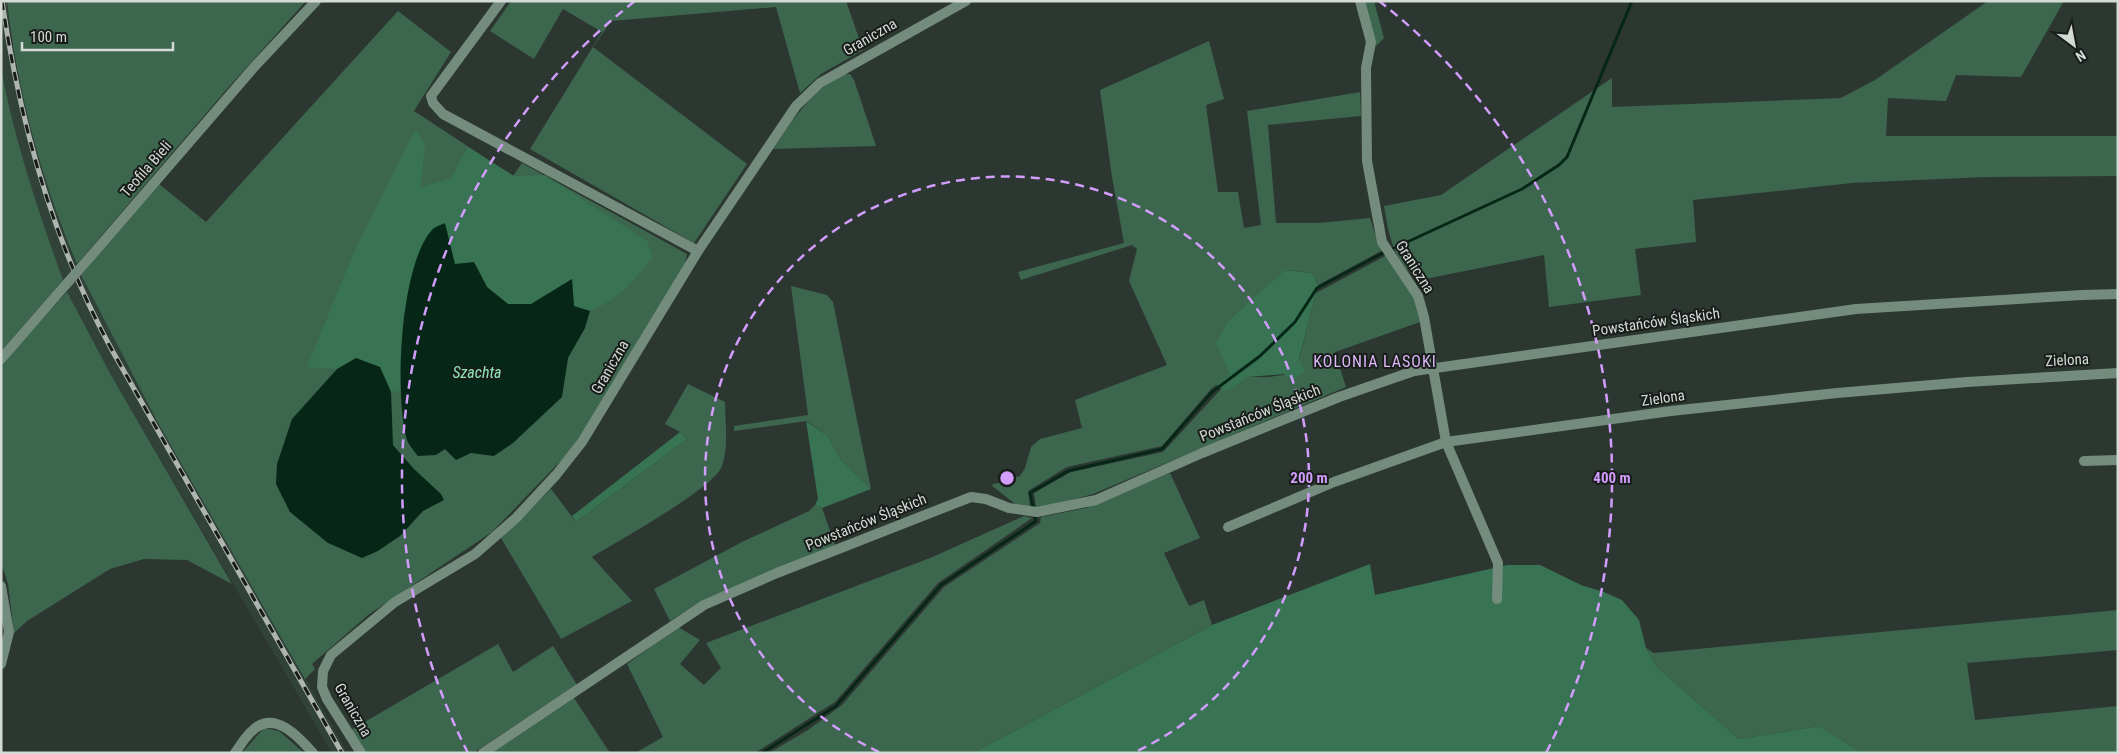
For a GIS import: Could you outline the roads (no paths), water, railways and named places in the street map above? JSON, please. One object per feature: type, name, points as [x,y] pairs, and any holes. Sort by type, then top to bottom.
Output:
[{"type":"street","name":"Teofila Bieli","points":[[1,359],[153,183],[316,1]]},
{"type":"street","points":[[501,1],[431,96],[433,103],[444,114],[698,251]]},
{"type":"street","name":"Graniczna","points":[[361,753],[327,699],[322,687],[323,671],[331,655],[395,602],[474,554],[516,518],[556,474],[582,442],[698,251],[806,94],[885,45],[966,1]]},
{"type":"street","name":"Graniczna","points":[[1360,1],[1371,42],[1366,68],[1367,161],[1382,242],[1418,296],[1434,369],[1446,442],[1498,563],[1497,599]]},
{"type":"street","name":"Powstańców Śląskich","points":[[483,753],[589,684],[685,617],[704,606],[777,573],[971,497],[986,499],[1009,508],[1037,512],[1096,500],[1202,453],[1339,397],[1414,371],[1856,309],[2118,294]]},
{"type":"street","name":"Zielona","points":[[1228,527],[1334,482],[1446,442],[1672,411],[1837,393],[1967,382],[2118,373]]},
{"type":"street","points":[[2084,462],[2118,460]]},
{"type":"street","points":[[1,586],[9,632],[1,664]]},
{"type":"street","points":[[235,753],[252,730],[269,722],[281,725],[296,734],[313,753]]},
{"type":"water","name":"Szachta","points":[[445,223],[455,264],[474,262],[487,287],[508,304],[531,304],[572,279],[574,306],[590,311],[585,328],[568,358],[562,397],[513,443],[494,456],[471,453],[456,460],[445,449],[436,455],[418,456],[407,440],[403,420],[401,363],[407,300],[413,271],[421,247],[433,229]]},
{"type":"water","points":[[356,358],[380,367],[391,392],[393,445],[414,469],[441,494],[444,500],[423,511],[400,536],[378,551],[362,558],[328,543],[290,512],[276,484],[277,464],[292,419],[337,369]]},
{"type":"waterway","points":[[1392,249],[1522,189],[1559,165],[1567,157],[1632,1]]},
{"type":"waterway","points":[[1033,506],[1030,493],[1068,471],[1162,449],[1212,392],[1260,356],[1295,322],[1317,288],[1383,253]]},
{"type":"waterway","points":[[762,753],[836,706],[941,585],[1036,521],[1035,515]]},
{"type":"railway","points":[[2,1],[18,92],[42,182],[56,225],[92,311],[113,352],[342,753]]},
{"type":"district","name":"KOLONIA LASOKI","points":[[1375,361]]}]
